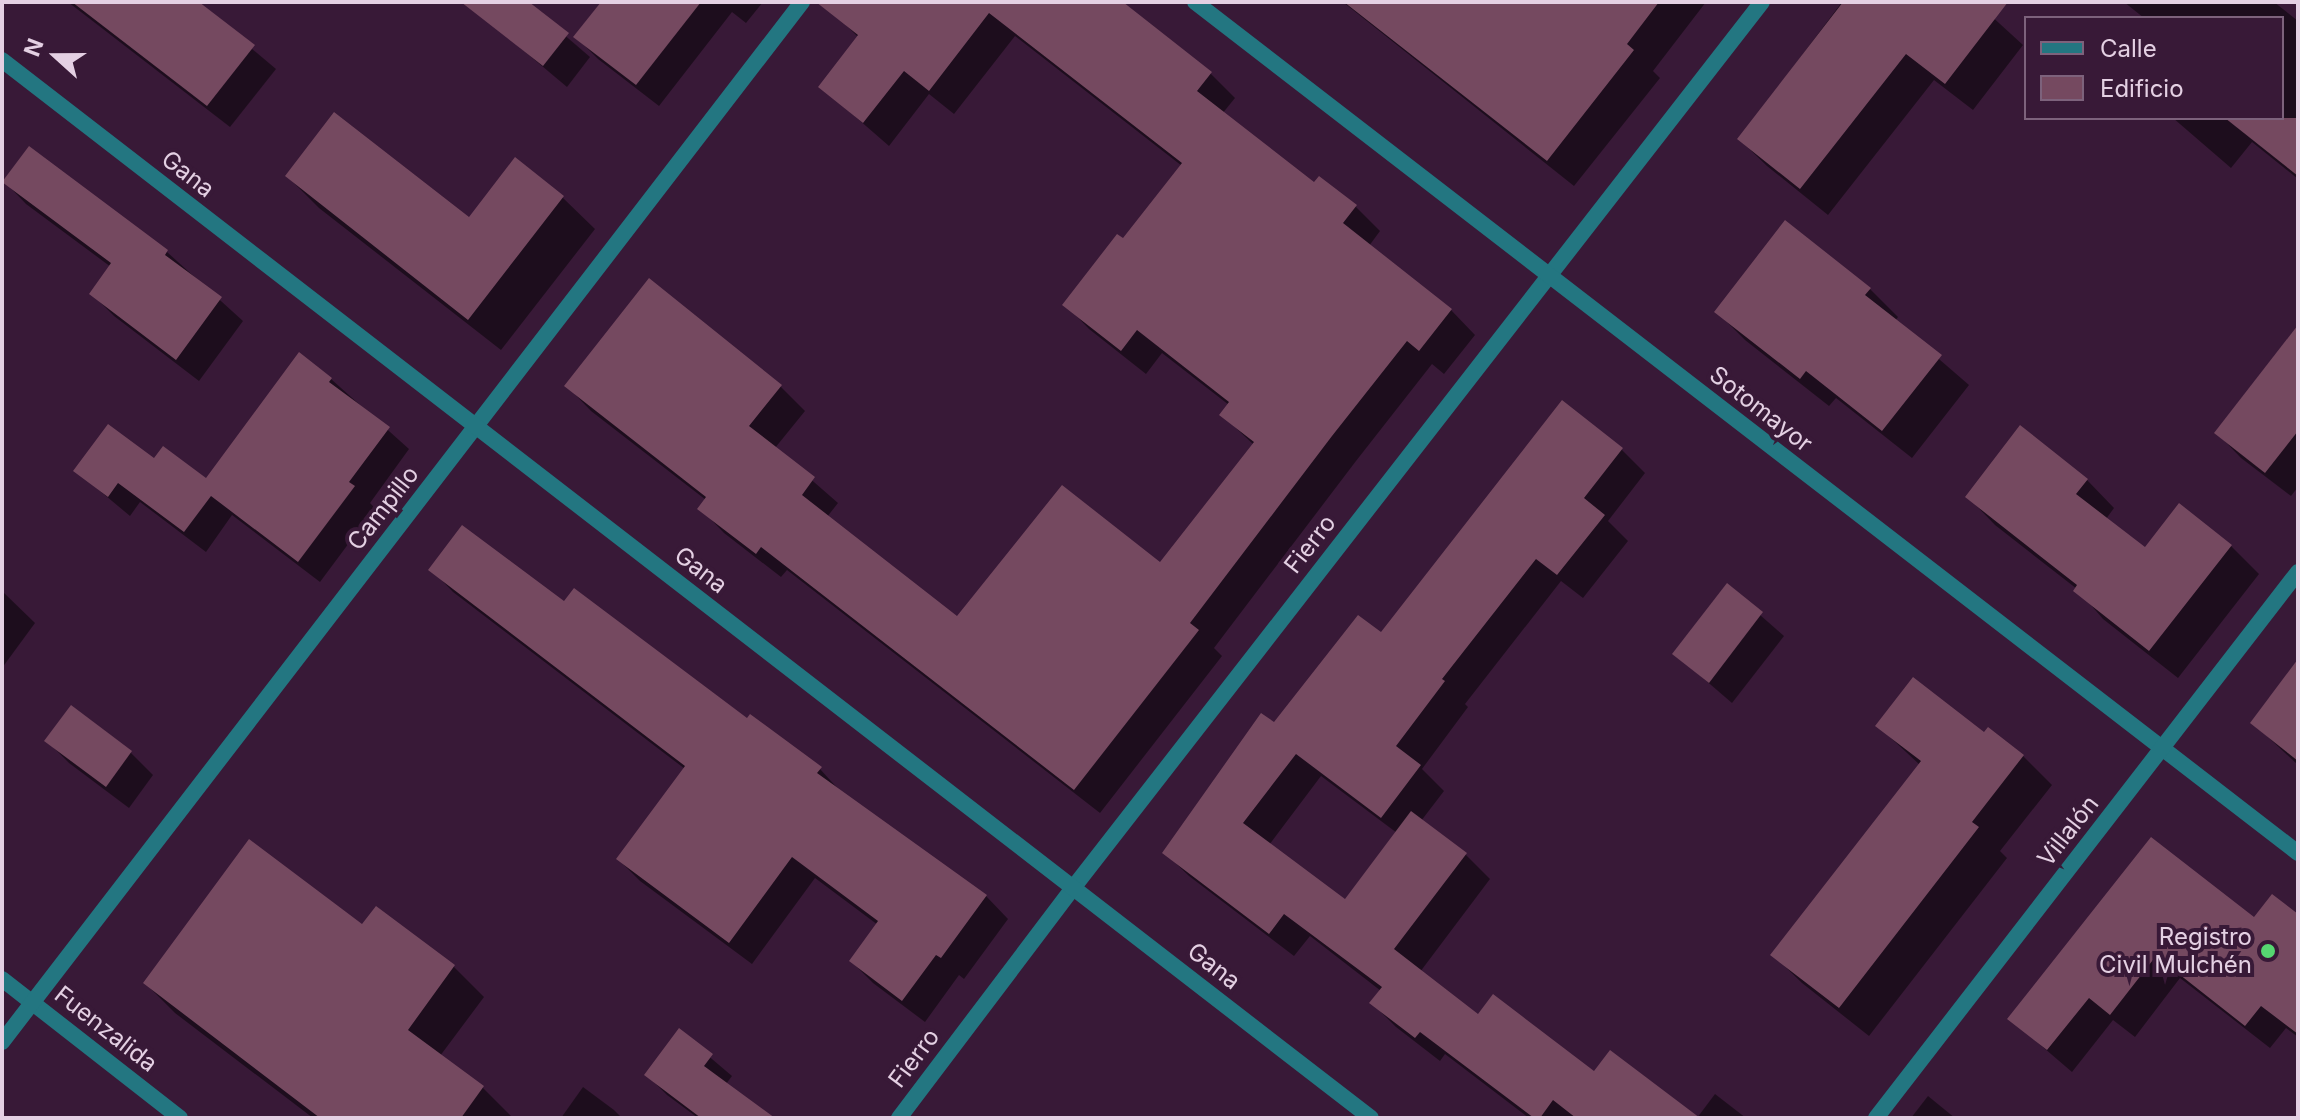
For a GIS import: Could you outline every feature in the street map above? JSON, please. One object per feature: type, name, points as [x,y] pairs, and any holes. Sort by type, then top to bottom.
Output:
[{"type":"street","name":"Campillo","points":[[2,1042],[802,2]]},
{"type":"street","name":"Sotomayor","points":[[1195,2],[2298,853]]},
{"type":"street","name":"Fierro","points":[[899,1118],[1073,888],[1762,2]]},
{"type":"street","name":"Gana","points":[[2,60],[1371,1118]]},
{"type":"street","name":"Villalón","points":[[1876,1118],[2298,572]]},
{"type":"street","name":"Fuenzalida","points":[[2,979],[180,1118]]},
{"type":"building","points":[[72,2],[199,2],[255,45],[207,106]]},
{"type":"building","points":[[461,2],[529,2],[569,33],[543,66]]},
{"type":"building","points":[[601,2],[701,2],[636,85],[573,37]]},
{"type":"building","points":[[816,2],[1123,2],[1212,72],[1197,91],[1314,182],[1319,176],[1357,205],[1343,223],[1452,309],[1419,351],[1407,341],[1332,436],[1190,623],[1199,630],[1074,790],[761,547],[756,554],[697,509],[706,497],[564,386],[649,278],[782,385],[749,426],[815,477],[802,495],[957,616],[1062,485],[1160,562],[1254,442],[1219,415],[1229,402],[1137,330],[1121,351],[1062,305],[1117,234],[1123,238],[1182,163],[989,13],[929,91],[904,71],[863,123],[818,87],[858,35]]},
{"type":"building","points":[[1344,2],[1659,2],[1627,44],[1634,50],[1547,161]]},
{"type":"building","points":[[1843,2],[2008,2],[1945,84],[1906,54],[1800,189],[1737,139]]},
{"type":"building","points":[[334,112],[469,217],[515,157],[564,196],[468,320],[285,176]]},
{"type":"building","points":[[2298,118],[2298,176],[2228,120]]},
{"type":"building","points":[[29,146],[168,250],[165,255],[222,297],[176,360],[89,294],[111,263],[2,182]]},
{"type":"building","points":[[1785,220],[1871,288],[1865,295],[1942,355],[1882,431],[1806,371],[1800,379],[1714,312]]},
{"type":"building","points":[[2298,325],[2298,431],[2265,473],[2214,433]]},
{"type":"building","points":[[299,352],[332,378],[329,382],[390,427],[349,482],[355,486],[298,562],[211,496],[184,532],[118,483],[108,497],[73,471],[108,424],[154,458],[163,446],[206,478]]},
{"type":"building","points":[[1562,400],[1623,448],[1584,498],[1605,515],[1557,575],[1536,559],[1442,679],[1445,681],[1396,746],[1421,765],[1381,818],[1296,754],[1243,823],[1345,899],[1411,811],[1467,853],[1394,949],[1478,1014],[1493,994],[1594,1071],[1610,1050],[1700,1118],[1576,1118],[1553,1100],[1540,1118],[1534,1118],[1420,1032],[1415,1038],[1369,1003],[1382,987],[1284,914],[1269,934],[1162,853],[1261,713],[1274,722],[1358,615],[1381,632]]},
{"type":"building","points":[[2020,425],[2088,479],[2076,494],[2145,547],[2179,503],[2232,545],[2149,651],[2073,591],[2077,585],[1965,497]]},
{"type":"building","points":[[462,525],[564,601],[574,588],[747,718],[750,714],[822,767],[817,773],[987,895],[941,958],[936,955],[902,1001],[849,961],[878,921],[792,857],[729,943],[616,859],[685,766],[428,570]]},
{"type":"building","points":[[1727,583],[1763,612],[1709,683],[1672,654]]},
{"type":"building","points":[[2298,659],[2298,761],[2250,723]]},
{"type":"building","points":[[1913,677],[1984,732],[1988,727],[2024,755],[1972,822],[1979,827],[1839,1008],[1770,955],[1921,761],[1875,726]]},
{"type":"building","points":[[71,705],[132,751],[106,787],[44,741]]},
{"type":"building","points":[[2151,837],[2254,917],[2272,894],[2298,914],[2298,1034],[2261,1006],[2245,1026],[2156,956],[2110,1015],[2089,998],[2047,1050],[2007,1019]]},
{"type":"building","points":[[249,839],[362,924],[376,906],[455,965],[408,1030],[484,1086],[461,1118],[320,1118],[143,983]]},
{"type":"building","points":[[679,1028],[713,1054],[704,1066],[775,1118],[701,1118],[644,1075]]},
{"type":"place","name":"Registro Civil Mulchén","points":[[2268,951]]}]
